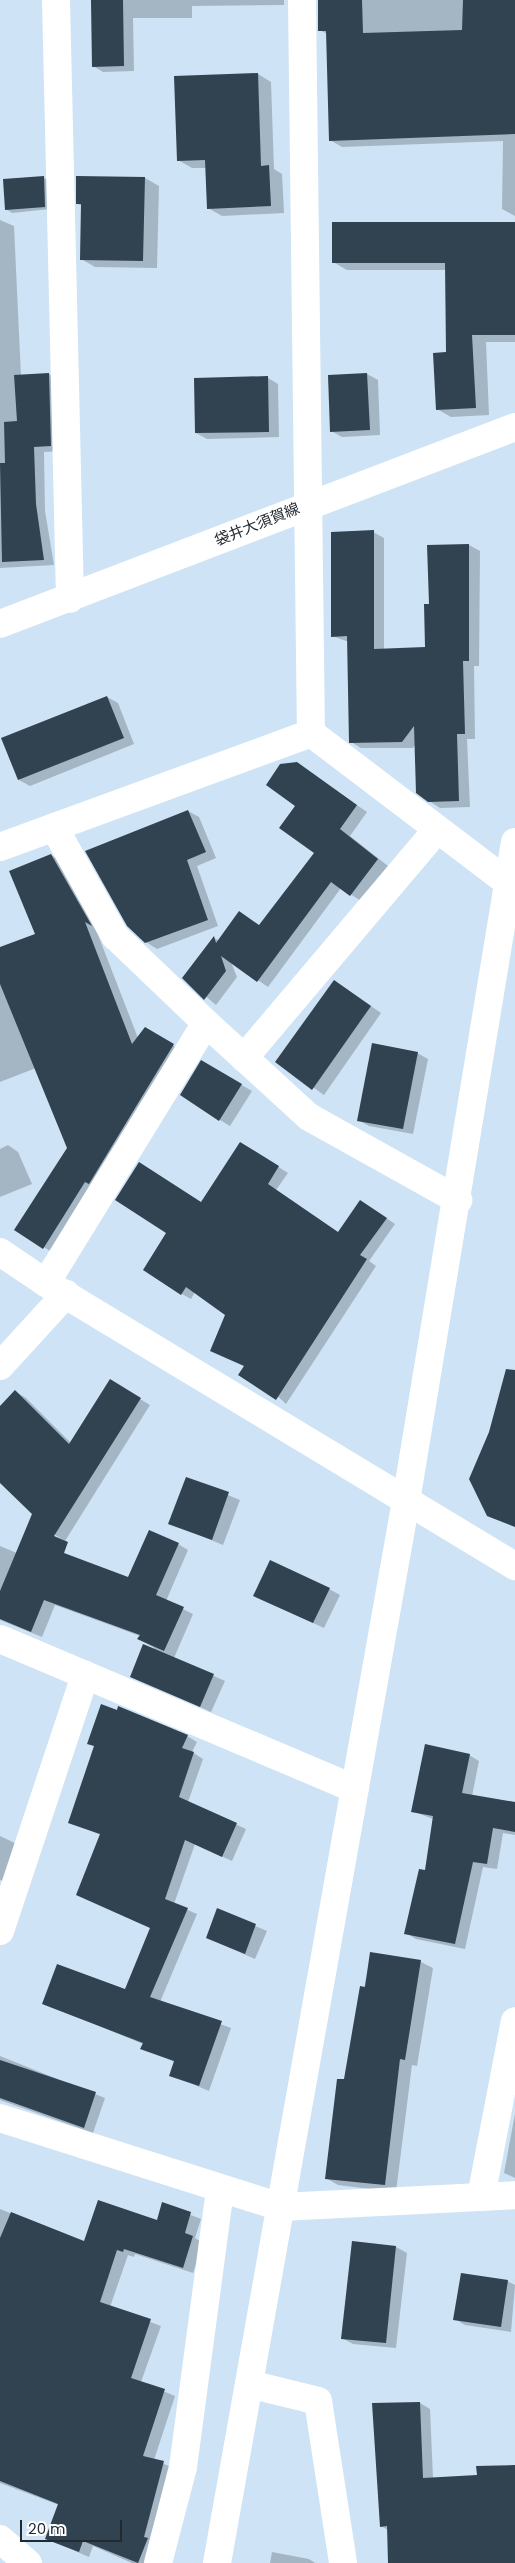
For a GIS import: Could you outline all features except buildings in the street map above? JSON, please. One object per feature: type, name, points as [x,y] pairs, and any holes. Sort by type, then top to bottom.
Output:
[{"type":"street","points":[[56,0],[70,599]]},
{"type":"street","points":[[302,0],[306,504],[311,732]]},
{"type":"street","name":"袋井大須賀線","points":[[0,624],[70,599],[306,504],[515,427]]},
{"type":"street","points":[[0,847],[311,732]]},
{"type":"street","points":[[311,732],[511,886]]},
{"type":"street","points":[[54,828],[114,936],[244,1058],[309,1117],[458,1200]]},
{"type":"street","points":[[244,1058],[437,830]]},
{"type":"street","points":[[218,2563],[356,1789],[458,1200],[511,886],[515,842]]},
{"type":"street","points":[[0,1366],[56,1289],[206,1023]]},
{"type":"street","points":[[0,1252],[56,1289],[515,1566]]},
{"type":"street","points":[[0,1639],[356,1789]]},
{"type":"street","points":[[0,1931],[84,1675]]},
{"type":"street","points":[[482,2197],[515,2021]]},
{"type":"street","points":[[0,2118],[281,2207],[515,2195]]},
{"type":"street","points":[[158,2563],[183,2467],[220,2188]]},
{"type":"street","points":[[249,2384],[318,2401],[342,2563]]},
{"type":"street","points":[[0,2539],[28,2563]]}]
